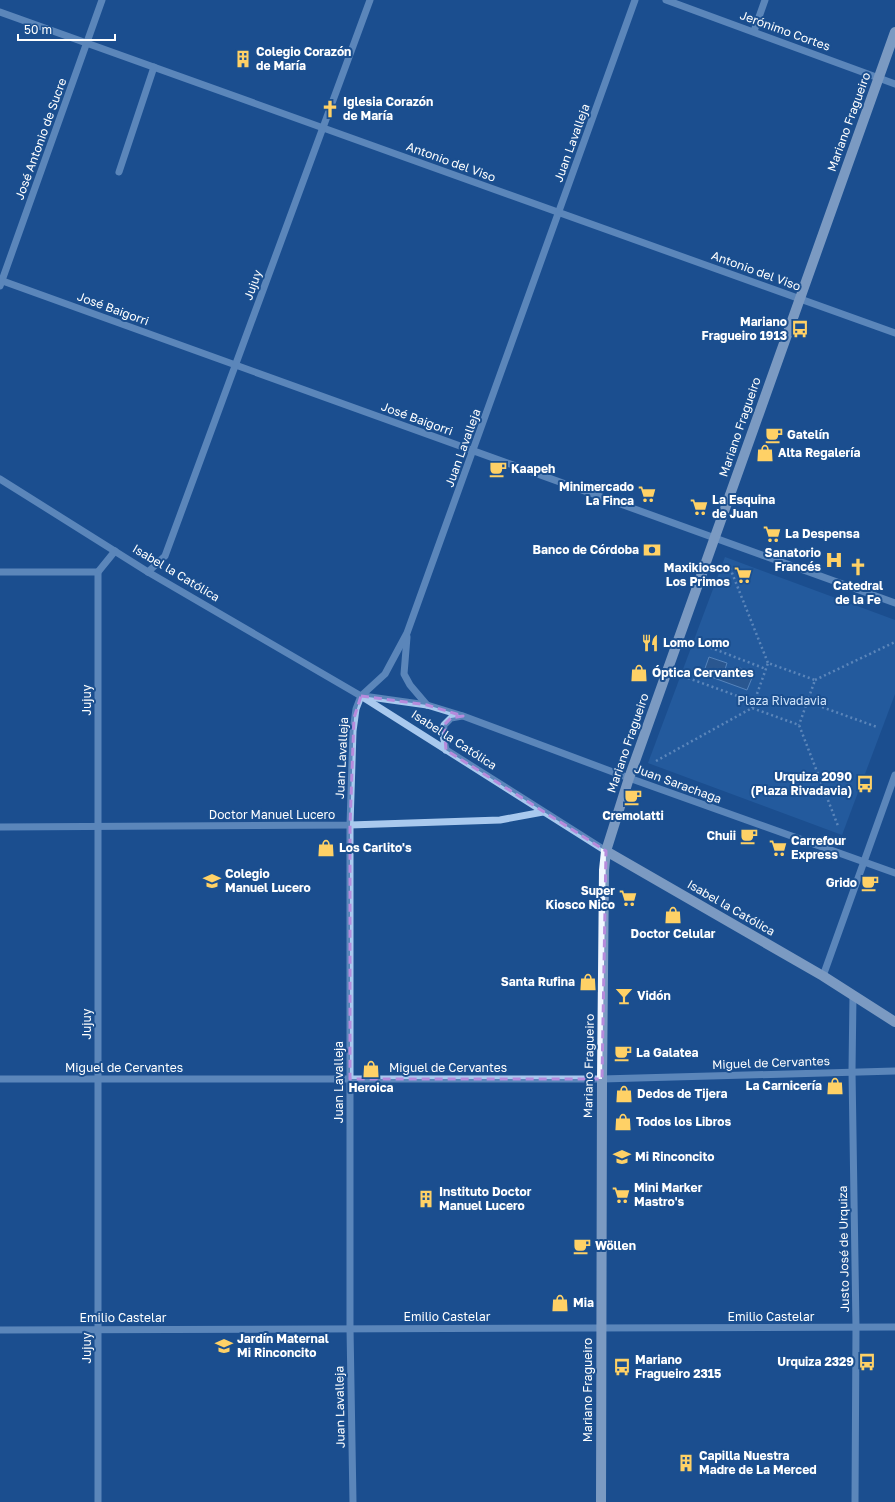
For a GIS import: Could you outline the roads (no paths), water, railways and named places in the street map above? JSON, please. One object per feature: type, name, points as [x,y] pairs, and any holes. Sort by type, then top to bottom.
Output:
[{"type":"main road","name":"Mariano Fragueiro","points":[[601,1502],[602,1079],[606,851],[629,778],[895,32]]},
{"type":"main road","name":"Isabel la Católica","points":[[606,851],[823,976],[895,1022]]},
{"type":"street","name":"José Antonio de Sucre","points":[[1,282],[102,0]]},
{"type":"street","name":"Jujuy","points":[[148,572],[165,556],[370,0]]},
{"type":"street","name":"Juan Lavalleja","points":[[352,1502],[350,1328],[350,825],[353,724],[356,709],[361,696],[385,674],[407,632],[474,451],[634,0]]},
{"type":"street","name":"Jerónimo Cortes","points":[[666,0],[754,31],[895,84]]},
{"type":"street","points":[[754,31],[765,0]]},
{"type":"street","name":"Antonio del Viso","points":[[0,12],[895,333]]},
{"type":"street","points":[[119,172],[154,68]]},
{"type":"street","name":"José Baigorri","points":[[1,282],[236,365],[895,603]]},
{"type":"street","name":"Isabel la Católica","points":[[0,479],[148,572],[361,696],[606,851]]},
{"type":"street","points":[[0,572],[98,572],[115,551]]},
{"type":"street","name":"Jujuy","points":[[98,572],[98,1502]]},
{"type":"street","points":[[407,632],[404,674],[410,685],[427,705]]},
{"type":"street","name":"Juan Sarachaga","points":[[361,696],[427,705],[463,716],[629,778],[895,873]]},
{"type":"street","points":[[446,750],[443,735],[444,725],[452,718],[463,716]]},
{"type":"street","points":[[823,976],[895,775]]},
{"type":"street","name":"Doctor Manuel Lucero","points":[[0,827],[350,825],[500,820],[543,812]]},
{"type":"street","name":"Justo José de Urquiza","points":[[853,995],[852,1071],[856,1328],[855,1502]]},
{"type":"street","name":"Miguel de Cervantes","points":[[0,1079],[602,1079],[895,1071]]},
{"type":"street","name":"Emilio Castelar","points":[[0,1330],[895,1327]]},
{"type":"place","name":"Colegio Corazón de María","points":[[243,59]]},
{"type":"place","name":"Iglesia Corazón de María","points":[[330,109]]},
{"type":"place","name":"Mariano Fragueiro 1913","points":[[800,329]]},
{"type":"place","name":"Gatelín","points":[[774,435]]},
{"type":"place","name":"Alta Regalería","points":[[765,453]]},
{"type":"place","name":"Kaapeh","points":[[498,469]]},
{"type":"place","name":"Minimercado La Finca","points":[[647,494]]},
{"type":"place","name":"La Esquina de Juan","points":[[699,507]]},
{"type":"place","name":"La Despensa","points":[[772,534]]},
{"type":"place","name":"Banco de Córdoba","points":[[652,550]]},
{"type":"place","name":"Sanatorio Francés","points":[[834,560]]},
{"type":"place","name":"Catedral de la Fe","points":[[858,567]]},
{"type":"place","name":"Maxikiosco Los Primos","points":[[743,575]]},
{"type":"place","name":"Lomo Lomo","points":[[650,643]]},
{"type":"place","name":"Óptica Cervantes","points":[[639,673]]},
{"type":"place","name":"Urquiza 2090 (Plaza Rivadavia)","points":[[865,784]]},
{"type":"place","name":"Cremolatti","points":[[633,797]]},
{"type":"place","name":"Chuii","points":[[749,836]]},
{"type":"place","name":"Los Carlito's","points":[[326,848]]},
{"type":"place","name":"Carrefour Express","points":[[778,848]]},
{"type":"place","name":"Colegio Manuel Lucero","points":[[212,881]]},
{"type":"place","name":"Grido","points":[[870,883]]},
{"type":"place","name":"Super Kiosco Nico","points":[[628,898]]},
{"type":"place","name":"Doctor Celular","points":[[673,915]]},
{"type":"place","name":"Santa Rufina","points":[[588,982]]},
{"type":"place","name":"Vidón","points":[[624,996]]},
{"type":"place","name":"La Galatea","points":[[623,1053]]},
{"type":"place","name":"Heroica","points":[[371,1069]]},
{"type":"place","name":"La Carnicería","points":[[835,1086]]},
{"type":"place","name":"Dedos de Tijera","points":[[624,1094]]},
{"type":"place","name":"Todos los Libros","points":[[623,1122]]},
{"type":"place","name":"Mi Rinconcito","points":[[622,1157]]},
{"type":"place","name":"Mini Marker Mastro's","points":[[621,1195]]},
{"type":"place","name":"Instituto Doctor Manuel Lucero","points":[[426,1199]]},
{"type":"place","name":"Wöllen","points":[[582,1246]]},
{"type":"place","name":"Mia","points":[[560,1303]]},
{"type":"place","name":"Jardín Maternal Mi Rinconcito","points":[[224,1346]]},
{"type":"place","name":"Urquiza 2329","points":[[867,1362]]},
{"type":"place","name":"Mariano Fragueiro 2315","points":[[622,1367]]},
{"type":"place","name":"Capilla Nuestra Madre de La Merced","points":[[686,1463]]},
{"type":"park label","name":"Plaza Rivadavia","points":[[782,701]]}]
